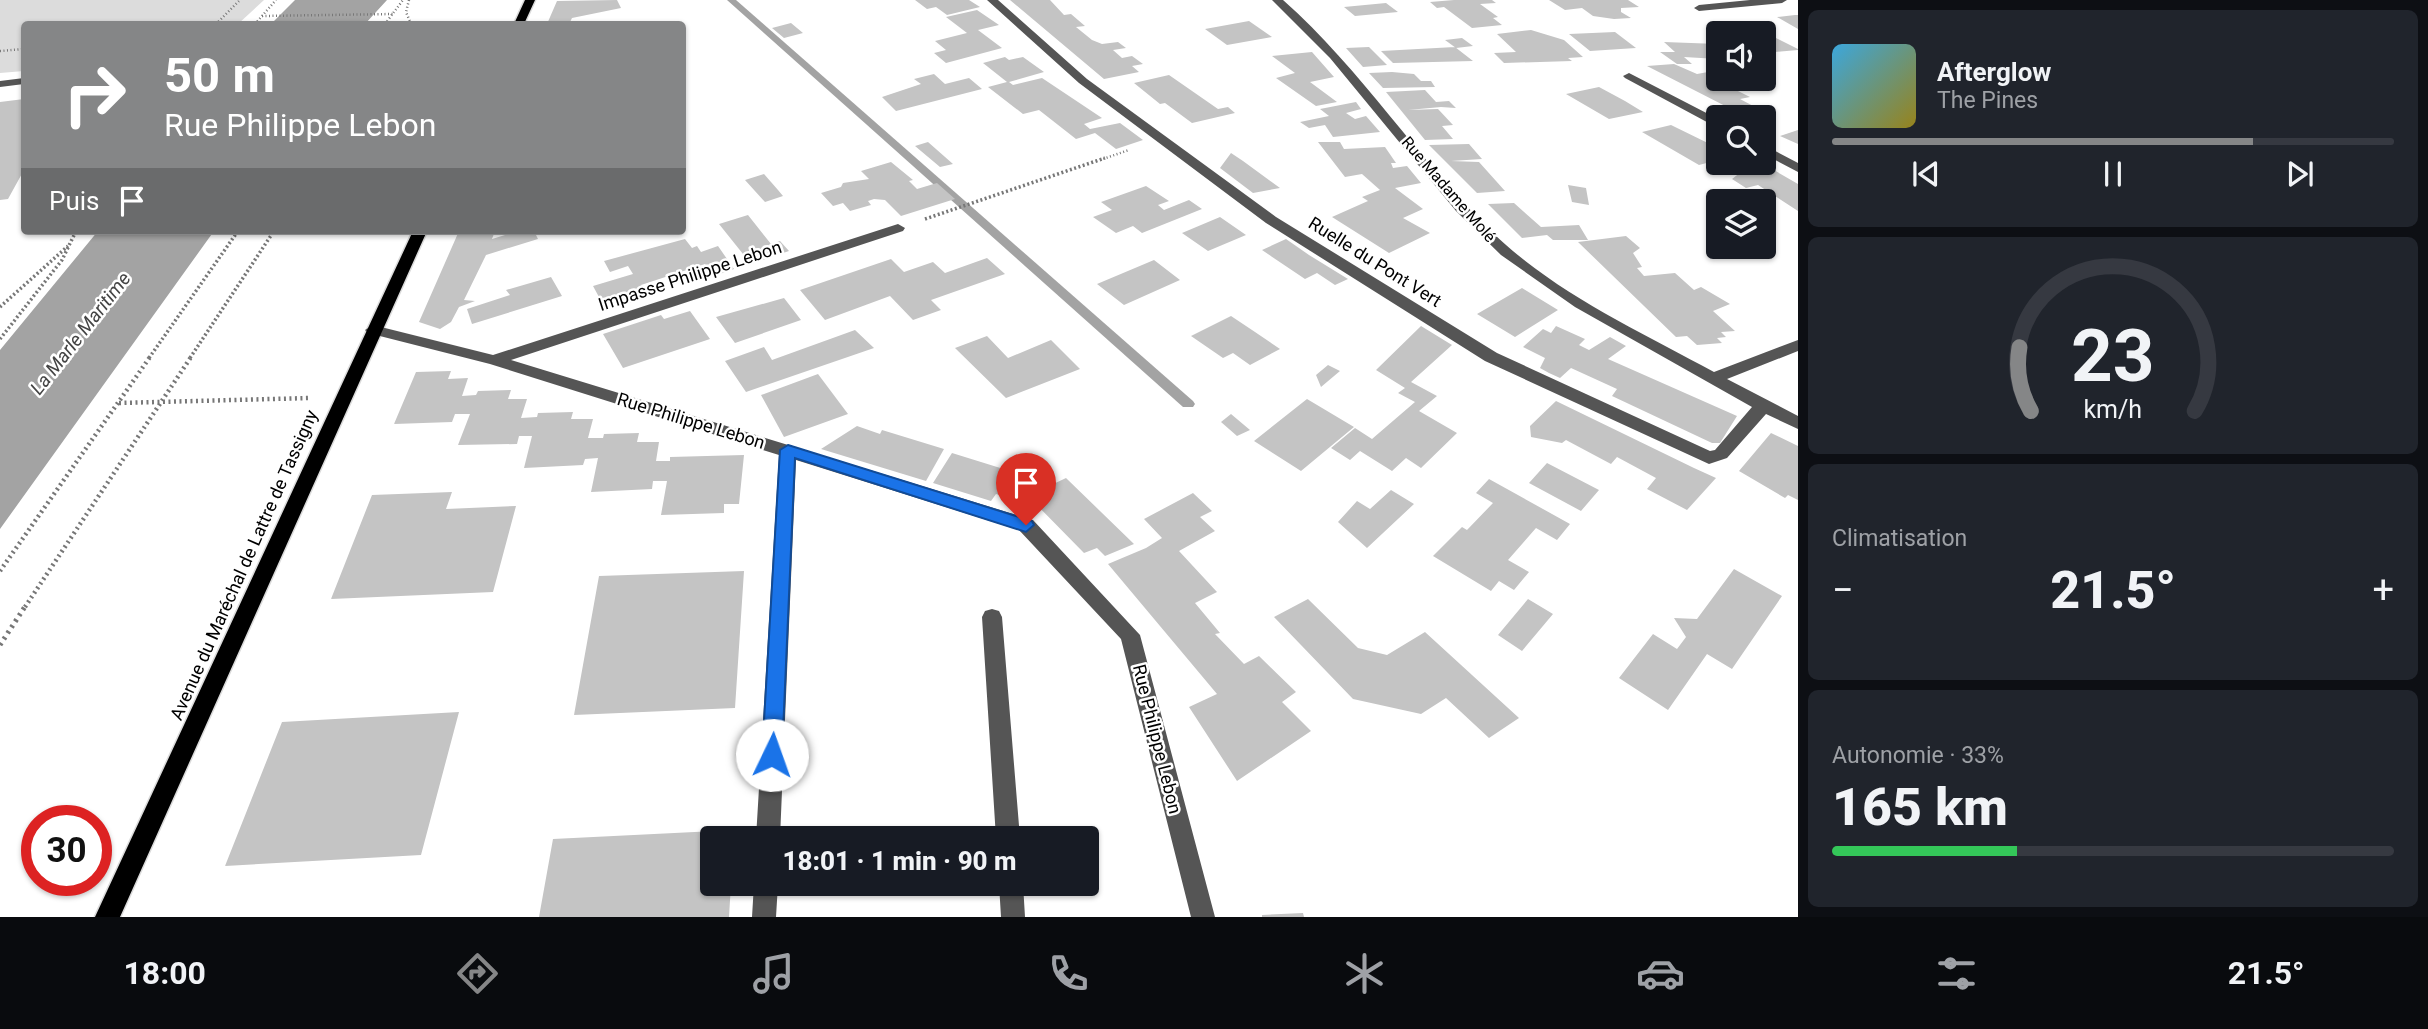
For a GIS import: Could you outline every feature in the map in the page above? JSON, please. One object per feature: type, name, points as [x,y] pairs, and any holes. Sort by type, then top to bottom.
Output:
[{"type":"main road","points":[[520,21],[530,0]]},
{"type":"main road","name":"Avenue du Maréchal de Lattre de Tassigny","points":[[107,917],[418,235]]},
{"type":"street","name":"Ruelle du Pont Vert","points":[[992,0],[1083,81],[1271,220],[1491,357],[1709,458],[1721,454],[1763,406]]},
{"type":"street","name":"Rue Madame Molé","points":[[1276,0],[1335,55],[1455,199],[1496,243],[1537,276],[1579,304],[1712,379],[1798,423]]},
{"type":"street","points":[[1687,0],[1699,8],[1710,21]]},
{"type":"street","points":[[1699,8],[1782,0]]},
{"type":"street","points":[[1629,76],[1706,118]]},
{"type":"street","points":[[0,84],[21,81]]},
{"type":"street","points":[[1776,156],[1798,168]]},
{"type":"street","name":"Impasse Philippe Lebon","points":[[494,360],[898,228]]},
{"type":"street","name":"Rue Philippe Lebon","points":[[373,330],[494,360],[1026,525],[1130,635],[1203,917]]},
{"type":"street","points":[[1712,379],[1798,345]]},
{"type":"street","points":[[769,826],[788,450]]},
{"type":"street","points":[[992,617],[1007,826]]},
{"type":"street","points":[[764,917],[765,896]]},
{"type":"street","points":[[1012,896],[1013,917]]},
{"type":"path","points":[[219,21],[240,0]]},
{"type":"path","points":[[258,21],[276,0]]},
{"type":"path","points":[[387,21],[403,0]]},
{"type":"path","points":[[409,0],[405,12],[410,21]]},
{"type":"path","points":[[262,16],[393,13]]},
{"type":"path","points":[[0,51],[21,49]]},
{"type":"path","points":[[956,208],[1160,140]]},
{"type":"path","points":[[0,339],[62,260],[74,235]]},
{"type":"path","points":[[0,571],[235,235]]},
{"type":"path","points":[[0,645],[271,235]]},
{"type":"path","points":[[0,307],[60,250],[69,246]]},
{"type":"path","points":[[118,403],[343,397]]},
{"type":"shaded area","points":[[0,0],[264,0],[241,21],[21,21],[21,71],[0,73]]},
{"type":"water","points":[[295,0],[387,0],[368,21],[274,21]]},
{"type":"water","name":"La Marle Maritime","points":[[95,235],[211,235],[0,529],[0,350]]},
{"type":"building","points":[[617,0],[621,8],[572,18],[570,21],[548,21],[557,1]]},
{"type":"building","points":[[915,0],[969,0],[980,7],[947,15],[936,7],[927,9]]},
{"type":"building","points":[[1010,0],[1050,0],[1064,15],[1071,14],[1085,26],[1076,27],[1092,40],[1102,44],[1118,42],[1126,48],[1113,50],[1122,58],[1132,56],[1143,64],[1132,66],[1139,72],[1104,79]]},
{"type":"building","points":[[1492,0],[1496,3],[1480,4],[1498,17],[1493,18],[1502,25],[1472,28],[1444,7],[1437,8],[1430,2]]},
{"type":"building","points":[[1549,0],[1628,0],[1639,7],[1621,8],[1621,12],[1631,18],[1614,19],[1593,16],[1582,8],[1565,10]]},
{"type":"building","points":[[1386,3],[1398,12],[1355,16],[1344,7]]},
{"type":"building","points":[[977,10],[999,25],[978,30],[1002,48],[946,63],[934,53],[946,50],[935,41],[967,33],[946,17]]},
{"type":"building","points":[[1795,15],[1798,15],[1798,29],[1777,17]]},
{"type":"building","points":[[1249,21],[1272,37],[1227,45],[1205,29]]},
{"type":"building","points":[[791,23],[803,33],[784,38],[772,28]]},
{"type":"building","points":[[1531,30],[1564,40],[1583,57],[1568,58],[1572,61],[1504,63],[1494,53],[1516,52],[1497,34]]},
{"type":"building","points":[[1615,32],[1636,48],[1590,51],[1569,34]]},
{"type":"building","points":[[1462,38],[1473,46],[1456,48],[1445,40]]},
{"type":"building","points":[[1776,38],[1798,49],[1776,52]]},
{"type":"building","points":[[1664,42],[1706,44],[1706,58],[1684,57],[1692,64],[1677,64],[1660,52],[1675,52]]},
{"type":"building","points":[[1369,47],[1387,65],[1363,67],[1346,48]]},
{"type":"building","points":[[1455,47],[1473,61],[1393,63],[1381,51]]},
{"type":"building","points":[[1312,52],[1334,77],[1310,82],[1337,102],[1316,106],[1276,78],[1295,73],[1272,56]]},
{"type":"building","points":[[1005,57],[1009,60],[1023,57],[1044,72],[1009,82],[1013,85],[1042,78],[1102,118],[1084,124],[1090,129],[1120,123],[1143,140],[1116,149],[1095,133],[1076,139],[1039,110],[1023,114],[988,87],[1007,82],[983,63]]},
{"type":"building","points":[[1674,64],[1697,74],[1706,72],[1706,91],[1738,91],[1750,97],[1740,99],[1751,105],[1723,105],[1647,66]]},
{"type":"building","points":[[1369,73],[1414,74],[1421,81],[1431,81],[1435,87],[1383,88]]},
{"type":"building","points":[[934,74],[945,84],[969,78],[982,89],[896,111],[882,97],[921,84],[914,79]]},
{"type":"building","points":[[1169,75],[1218,109],[1228,107],[1235,113],[1192,123],[1165,103],[1160,104],[1134,83]]},
{"type":"building","points":[[1599,87],[1643,112],[1609,119],[1566,94]]},
{"type":"building","points":[[1425,90],[1436,102],[1449,101],[1456,108],[1408,110],[1438,109],[1453,125],[1442,126],[1453,139],[1425,140],[1386,92]]},
{"type":"building","points":[[21,99],[21,175],[8,199],[0,200],[0,102]]},
{"type":"building","points":[[1356,102],[1361,109],[1346,113],[1355,119],[1366,116],[1380,132],[1333,137],[1325,125],[1309,128],[1300,122],[1329,116],[1320,109]]},
{"type":"building","points":[[1671,125],[1706,142],[1706,163],[1699,165],[1642,132]]},
{"type":"building","points":[[1798,130],[1798,144],[1780,136]]},
{"type":"building","points":[[928,142],[953,164],[940,167],[915,146]]},
{"type":"building","points":[[1318,142],[1340,142],[1344,149],[1385,147],[1396,163],[1391,163],[1393,168],[1407,166],[1421,183],[1395,188],[1423,209],[1403,218],[1430,233],[1389,253],[1332,217],[1368,201],[1362,197],[1380,190],[1362,174],[1345,177]]},
{"type":"building","points":[[1469,144],[1482,159],[1451,161],[1479,162],[1505,191],[1477,193],[1429,145]]},
{"type":"building","points":[[1231,153],[1280,188],[1253,193],[1220,168]]},
{"type":"building","points":[[891,162],[913,180],[909,181],[917,189],[937,183],[955,199],[901,216],[885,200],[874,199],[868,201],[871,205],[850,211],[843,203],[833,206],[821,193],[841,187],[843,183],[869,179],[861,171]]},
{"type":"building","points":[[1776,171],[1798,184],[1798,211],[1776,197],[1776,189],[1764,189],[1758,185],[1746,188],[1732,179],[1737,175],[1776,175]]},
{"type":"building","points":[[764,174],[783,196],[765,202],[745,180]]},
{"type":"building","points":[[1568,185],[1586,188],[1589,205],[1572,202]]},
{"type":"building","points":[[1146,186],[1169,201],[1158,205],[1164,210],[1189,200],[1202,209],[1142,233],[1133,226],[1116,233],[1093,217],[1112,210],[1101,202]]},
{"type":"building","points":[[1514,203],[1541,227],[1579,225],[1588,240],[1553,240],[1547,235],[1522,238],[1488,204]]},
{"type":"building","points":[[748,215],[771,244],[780,241],[789,251],[751,264],[719,224]]},
{"type":"building","points":[[1220,217],[1246,235],[1208,251],[1182,233]]},
{"type":"building","points":[[457,235],[494,235],[492,239],[505,235],[536,235],[538,239],[486,255],[464,300],[475,301],[459,307],[451,322],[440,329],[419,322]]},
{"type":"building","points":[[1626,236],[1640,248],[1633,253],[1642,267],[1637,268],[1644,276],[1675,273],[1694,290],[1701,287],[1730,304],[1713,311],[1735,331],[1721,332],[1726,337],[1717,338],[1722,343],[1697,345],[1687,336],[1676,337],[1578,242]]},
{"type":"building","points":[[685,239],[692,248],[697,246],[701,252],[718,246],[734,269],[714,276],[705,264],[641,285],[648,297],[606,310],[593,286],[633,274],[628,266],[610,272],[604,261]]},
{"type":"building","points":[[1286,239],[1348,279],[1335,285],[1317,273],[1305,279],[1262,250]]},
{"type":"building","points":[[987,258],[1005,274],[931,300],[941,310],[913,320],[890,296],[825,320],[800,290],[891,259],[904,272],[933,262],[945,273]]},
{"type":"building","points":[[1154,260],[1180,280],[1124,305],[1097,284]]},
{"type":"building","points":[[551,277],[562,296],[472,324],[467,309],[510,295],[506,290]]},
{"type":"building","points":[[1522,288],[1558,310],[1515,337],[1477,314]]},
{"type":"building","points":[[784,298],[801,320],[735,343],[716,317]]},
{"type":"building","points":[[690,311],[710,339],[623,368],[603,334],[661,315],[664,319]]},
{"type":"building","points":[[1231,316],[1280,349],[1250,365],[1233,353],[1223,358],[1191,336]]},
{"type":"building","points":[[1421,326],[1452,345],[1411,382],[1437,396],[1419,411],[1457,433],[1421,468],[1406,458],[1392,471],[1360,451],[1350,460],[1331,448],[1355,428],[1372,439],[1415,402],[1398,393],[1405,388],[1376,370]]},
{"type":"building","points":[[1556,326],[1585,339],[1579,345],[1589,350],[1610,337],[1626,346],[1608,359],[1737,416],[1720,443],[1712,443],[1612,396],[1617,389],[1571,368],[1560,378],[1549,373],[1540,368],[1545,358],[1523,347],[1543,329],[1551,333]]},
{"type":"building","points":[[855,330],[874,348],[746,392],[725,361],[764,347],[772,360]]},
{"type":"building","points":[[987,336],[1008,358],[1051,340],[1080,369],[1006,398],[955,348]]},
{"type":"building","points":[[1328,365],[1340,371],[1321,387],[1316,375]]},
{"type":"building","points":[[451,371],[448,379],[468,378],[462,396],[476,395],[478,391],[511,390],[508,399],[527,399],[521,418],[537,417],[538,413],[573,412],[571,419],[593,419],[588,438],[603,438],[604,434],[639,433],[637,442],[659,442],[656,461],[670,461],[670,457],[744,455],[739,504],[724,504],[724,513],[661,515],[667,481],[653,481],[652,489],[591,492],[598,458],[585,459],[583,465],[524,468],[532,436],[519,436],[517,444],[458,445],[470,414],[455,414],[452,422],[394,424],[416,372]]},
{"type":"building","points":[[818,374],[848,414],[784,437],[761,395]]},
{"type":"building","points":[[1307,399],[1354,427],[1301,471],[1254,441]]},
{"type":"building","points":[[1556,401],[1716,478],[1687,510],[1647,489],[1656,478],[1617,457],[1611,464],[1566,440],[1562,443],[1531,437],[1530,426]]},
{"type":"building","points":[[1231,414],[1250,430],[1237,436],[1221,422]]},
{"type":"building","points":[[857,426],[880,434],[882,430],[944,449],[926,481],[821,449]]},
{"type":"building","points":[[1771,433],[1798,446],[1798,500],[1788,495],[1785,498],[1739,471]]},
{"type":"building","points":[[952,453],[1029,477],[1016,500],[996,494],[991,501],[933,483]]},
{"type":"building","points":[[1547,463],[1599,490],[1581,511],[1529,483]]},
{"type":"building","points":[[1066,478],[1134,544],[1105,556],[1097,548],[1084,553],[1028,496]]},
{"type":"building","points":[[1489,479],[1570,524],[1557,540],[1536,528],[1508,560],[1529,572],[1514,590],[1499,581],[1491,591],[1433,556],[1462,527],[1467,530],[1493,503],[1476,493]]},
{"type":"building","points":[[1391,490],[1414,504],[1367,548],[1338,522],[1357,501],[1370,509]]},
{"type":"building","points":[[452,492],[446,509],[516,506],[493,592],[331,599],[372,495]]},
{"type":"building","points":[[1193,493],[1212,511],[1200,517],[1215,531],[1179,551],[1217,592],[1195,603],[1220,633],[1215,634],[1244,664],[1259,656],[1296,692],[1282,702],[1311,731],[1237,781],[1189,707],[1217,694],[1108,564],[1162,538],[1144,519]]},
{"type":"building","points":[[1734,569],[1782,596],[1732,669],[1707,654],[1668,710],[1619,678],[1653,634],[1677,649],[1686,637],[1674,618],[1697,619]]},
{"type":"building","points":[[744,571],[735,708],[574,715],[599,576]]},
{"type":"building","points":[[1308,599],[1358,648],[1387,655],[1425,632],[1519,718],[1489,738],[1446,698],[1421,714],[1353,699],[1274,617]]},
{"type":"building","points":[[1528,599],[1553,614],[1522,651],[1498,635]]},
{"type":"building","points":[[459,712],[421,855],[225,866],[282,722]]},
{"type":"building","points":[[700,832],[700,896],[730,896],[729,917],[539,917],[553,839]]},
{"type":"building","points":[[1303,913],[1304,917],[1262,917],[1262,915]]},
{"type":"waterway","points":[[731,0],[1188,404]]},
{"type":"route","points":[[772,755],[788,450],[1026,525]]}]
